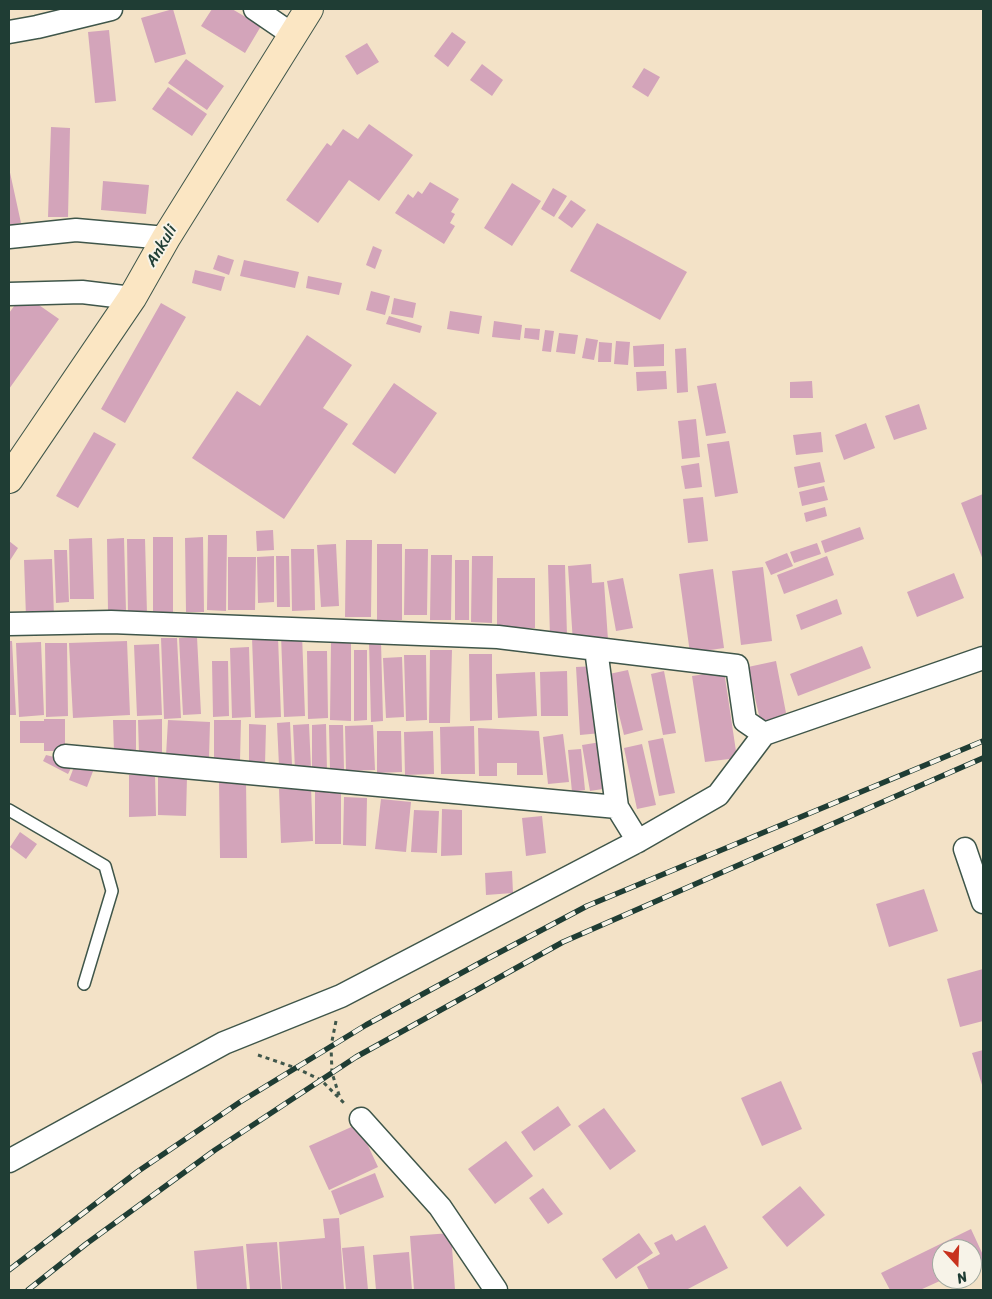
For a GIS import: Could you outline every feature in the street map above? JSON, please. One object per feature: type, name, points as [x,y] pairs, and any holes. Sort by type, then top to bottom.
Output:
[{"type":"main road","name":"Ankuli","points":[[9,479],[132,298],[166,238],[309,9]]},
{"type":"street","points":[[9,32],[111,9]]},
{"type":"street","points":[[255,9],[293,35]]},
{"type":"street","points":[[9,237],[76,230],[166,238]]},
{"type":"street","points":[[9,294],[82,292],[132,298]]},
{"type":"street","points":[[9,624],[111,622],[498,637],[737,666],[746,721],[764,734]]},
{"type":"street","points":[[596,649],[616,808],[638,842]]},
{"type":"street","points":[[9,1161],[224,1043],[341,996],[638,842],[718,795],[764,734],[983,658]]},
{"type":"street","points":[[65,756],[616,808]]},
{"type":"street","points":[[965,850],[983,902]]},
{"type":"street","points":[[361,1119],[440,1207],[496,1290]]},
{"type":"lane","points":[[9,810],[104,866],[112,891],[84,984]]},
{"type":"path","points":[[340,1099],[332,1073],[331,1046],[341,996]]},
{"type":"path","points":[[224,1043],[296,1068],[321,1080],[361,1119]]},
{"type":"building","points":[[173,9],[186,54],[155,63],[141,18]]},
{"type":"building","points":[[212,9],[232,9],[261,26],[245,53],[201,26]]},
{"type":"building","points":[[109,30],[116,101],[95,103],[88,32]]},
{"type":"building","points":[[452,32],[466,42],[448,67],[434,56]]},
{"type":"building","points":[[367,43],[379,62],[357,75],[345,56]]},
{"type":"building","points":[[186,59],[224,86],[207,110],[168,83]]},
{"type":"building","points":[[482,64],[503,80],[492,96],[470,80]]},
{"type":"building","points":[[644,68],[660,77],[648,97],[632,87]]},
{"type":"building","points":[[168,87],[207,114],[192,136],[152,109]]},
{"type":"building","points":[[369,124],[413,155],[379,201],[349,180],[318,223],[286,200],[327,143],[331,146],[343,129],[358,139]]},
{"type":"building","points":[[51,127],[70,128],[68,217],[48,217]]},
{"type":"building","points":[[9,168],[21,223],[9,225]]},
{"type":"building","points":[[103,181],[149,185],[146,214],[101,210]]},
{"type":"building","points":[[430,182],[459,199],[451,212],[455,214],[450,223],[455,226],[444,244],[395,213],[408,194],[413,198],[418,191],[422,194]]},
{"type":"building","points":[[512,183],[541,201],[512,246],[484,228]]},
{"type":"building","points":[[553,188],[567,196],[554,217],[541,209]]},
{"type":"building","points":[[571,200],[586,210],[572,228],[558,218]]},
{"type":"building","points":[[597,223],[687,272],[660,320],[570,271]]},
{"type":"building","points":[[373,246],[382,250],[375,269],[366,265]]},
{"type":"building","points":[[218,255],[234,260],[229,275],[213,269]]},
{"type":"building","points":[[244,260],[299,272],[295,288],[240,276]]},
{"type":"building","points":[[195,270],[225,277],[221,291],[192,283]]},
{"type":"building","points":[[308,276],[342,283],[339,295],[306,288]]},
{"type":"building","points":[[371,291],[390,296],[385,315],[366,310]]},
{"type":"building","points":[[23,294],[59,319],[9,389],[9,313]]},
{"type":"building","points":[[394,298],[416,303],[413,318],[391,314]]},
{"type":"building","points":[[161,303],[186,317],[125,423],[101,409]]},
{"type":"building","points":[[450,311],[482,316],[479,334],[447,329]]},
{"type":"building","points":[[389,316],[422,326],[420,333],[386,324]]},
{"type":"building","points":[[494,321],[522,325],[520,340],[492,337]]},
{"type":"building","points":[[525,328],[540,329],[539,340],[524,338]]},
{"type":"building","points":[[545,330],[554,331],[551,352],[542,351]]},
{"type":"building","points":[[559,333],[578,335],[575,354],[556,352]]},
{"type":"building","points":[[307,335],[352,365],[323,408],[348,424],[284,519],[192,458],[237,391],[260,406]]},
{"type":"building","points":[[586,338],[598,340],[594,360],[582,358]]},
{"type":"building","points":[[616,341],[630,342],[628,365],[614,364]]},
{"type":"building","points":[[599,342],[612,343],[611,362],[598,362]]},
{"type":"building","points":[[664,344],[664,366],[634,367],[633,346]]},
{"type":"building","points":[[686,348],[688,392],[677,393],[675,349]]},
{"type":"building","points":[[666,371],[667,389],[637,391],[636,372]]},
{"type":"building","points":[[812,381],[813,398],[790,398],[790,382]]},
{"type":"building","points":[[394,383],[437,413],[395,474],[352,444]]},
{"type":"building","points":[[716,383],[726,433],[706,436],[697,386]]},
{"type":"building","points":[[919,404],[927,429],[894,440],[885,416]]},
{"type":"building","points":[[696,419],[700,457],[682,459],[678,421]]},
{"type":"building","points":[[866,423],[875,448],[844,460],[835,435]]},
{"type":"building","points":[[94,432],[116,444],[78,508],[56,496]]},
{"type":"building","points":[[821,432],[823,452],[796,455],[793,435]]},
{"type":"building","points":[[729,441],[738,493],[715,497],[707,444]]},
{"type":"building","points":[[820,462],[825,482],[798,488],[794,467]]},
{"type":"building","points":[[699,463],[702,487],[685,489],[681,466]]},
{"type":"building","points":[[824,486],[828,500],[802,506],[799,492]]},
{"type":"building","points":[[983,494],[983,560],[961,503]]},
{"type":"building","points":[[703,497],[708,541],[688,543],[683,499]]},
{"type":"building","points":[[825,507],[827,516],[806,522],[804,513]]},
{"type":"building","points":[[860,527],[864,539],[825,553],[821,541]]},
{"type":"building","points":[[273,530],[274,550],[257,551],[256,531]]},
{"type":"building","points":[[208,535],[227,535],[226,611],[207,610]]},
{"type":"building","points":[[153,537],[173,537],[173,613],[153,613]]},
{"type":"building","points":[[203,537],[204,612],[186,612],[185,538]]},
{"type":"building","points":[[92,538],[94,599],[70,599],[69,539]]},
{"type":"building","points":[[124,538],[126,611],[108,611],[107,539]]},
{"type":"building","points":[[127,539],[145,539],[147,614],[128,615]]},
{"type":"building","points":[[346,540],[372,540],[371,617],[345,617]]},
{"type":"building","points":[[9,541],[18,548],[9,562]]},
{"type":"building","points":[[817,543],[821,554],[794,563],[790,552]]},
{"type":"building","points":[[336,544],[339,606],[321,607],[317,545]]},
{"type":"building","points":[[377,544],[402,544],[402,620],[377,620]]},
{"type":"building","points":[[291,549],[314,549],[315,610],[292,611]]},
{"type":"building","points":[[405,549],[428,549],[427,615],[404,615]]},
{"type":"building","points":[[54,550],[67,550],[69,602],[56,603]]},
{"type":"building","points":[[787,553],[793,566],[771,575],[765,562]]},
{"type":"building","points":[[431,555],[452,555],[451,620],[430,620]]},
{"type":"building","points":[[274,556],[274,602],[258,603],[257,557]]},
{"type":"building","points":[[276,556],[289,556],[290,607],[277,607]]},
{"type":"building","points":[[472,556],[493,556],[492,623],[471,622]]},
{"type":"building","points":[[827,556],[834,575],[784,594],[777,575]]},
{"type":"building","points":[[228,557],[256,557],[255,610],[228,610]]},
{"type":"building","points":[[52,559],[54,616],[26,617],[24,560]]},
{"type":"building","points":[[455,560],[469,560],[469,620],[455,620]]},
{"type":"building","points":[[591,564],[592,583],[604,582],[608,640],[573,643],[568,566]]},
{"type":"building","points":[[548,565],[565,565],[567,636],[550,637]]},
{"type":"building","points":[[763,567],[772,641],[741,645],[732,571]]},
{"type":"building","points":[[713,569],[724,648],[690,653],[679,574]]},
{"type":"building","points":[[954,573],[964,598],[917,617],[907,592]]},
{"type":"building","points":[[497,578],[535,578],[535,628],[497,629]]},
{"type":"building","points":[[623,578],[633,628],[616,631],[607,581]]},
{"type":"building","points":[[837,599],[842,614],[801,630],[796,615]]},
{"type":"building","points":[[302,634],[305,716],[284,717],[281,635]]},
{"type":"building","points":[[197,637],[201,714],[183,715],[179,638]]},
{"type":"building","points":[[278,637],[281,717],[255,718],[252,638]]},
{"type":"building","points":[[161,638],[177,638],[181,718],[164,719]]},
{"type":"building","points":[[9,641],[12,641],[16,715],[9,715]]},
{"type":"building","points":[[127,641],[130,715],[73,718],[69,643]]},
{"type":"building","points":[[369,641],[381,641],[383,721],[371,722]]},
{"type":"building","points":[[41,642],[44,715],[19,717],[16,643]]},
{"type":"building","points":[[45,643],[67,643],[68,716],[46,717]]},
{"type":"building","points":[[331,643],[351,643],[351,721],[330,720]]},
{"type":"building","points":[[159,644],[162,715],[137,716],[134,645]]},
{"type":"building","points":[[862,646],[871,668],[798,696],[790,674]]},
{"type":"building","points":[[249,647],[251,717],[232,718],[230,648]]},
{"type":"building","points":[[354,650],[367,650],[367,720],[354,721]]},
{"type":"building","points":[[430,650],[452,650],[450,723],[429,723]]},
{"type":"building","points":[[307,651],[327,651],[328,718],[308,719]]},
{"type":"building","points":[[469,654],[492,654],[492,720],[470,721]]},
{"type":"building","points":[[404,655],[426,655],[427,720],[406,721]]},
{"type":"building","points":[[402,657],[404,717],[386,718],[383,658]]},
{"type":"building","points":[[212,661],[228,661],[229,716],[213,717]]},
{"type":"building","points":[[776,661],[786,713],[761,724],[748,667]]},
{"type":"building","points":[[597,666],[601,733],[580,735],[576,667]]},
{"type":"building","points":[[628,670],[643,730],[624,735],[609,674]]},
{"type":"building","points":[[567,671],[568,716],[541,716],[540,672]]},
{"type":"building","points":[[664,671],[676,733],[663,735],[651,674]]},
{"type":"building","points":[[724,671],[737,758],[705,762],[692,676]]},
{"type":"building","points":[[535,672],[537,716],[498,718],[496,674]]},
{"type":"building","points":[[44,719],[65,719],[65,751],[44,751],[44,743],[20,743],[20,721],[44,721]]},
{"type":"building","points":[[162,719],[162,754],[139,754],[138,720]]},
{"type":"building","points":[[113,720],[136,720],[136,751],[114,752]]},
{"type":"building","points":[[168,720],[210,722],[209,758],[166,756]]},
{"type":"building","points":[[214,720],[241,720],[240,761],[214,761]]},
{"type":"building","points":[[290,722],[292,765],[279,766],[277,723]]},
{"type":"building","points":[[249,724],[266,725],[265,765],[249,764]]},
{"type":"building","points":[[309,724],[311,769],[295,770],[293,725]]},
{"type":"building","points":[[326,724],[327,772],[312,772],[312,725]]},
{"type":"building","points":[[329,725],[343,725],[344,770],[330,770]]},
{"type":"building","points":[[373,725],[375,770],[346,771],[345,726]]},
{"type":"building","points":[[474,726],[475,774],[441,774],[440,727]]},
{"type":"building","points":[[478,728],[539,731],[543,775],[517,775],[517,763],[497,763],[497,776],[479,776]]},
{"type":"building","points":[[377,731],[401,731],[402,772],[377,773]]},
{"type":"building","points":[[433,731],[434,774],[405,775],[404,732]]},
{"type":"building","points":[[563,734],[569,782],[548,784],[543,737]]},
{"type":"building","points":[[663,738],[675,793],[659,796],[648,741]]},
{"type":"building","points":[[601,742],[609,788],[590,791],[582,745]]},
{"type":"building","points":[[642,744],[656,805],[637,809],[624,748]]},
{"type":"building","points":[[581,749],[585,790],[572,792],[568,750]]},
{"type":"building","points":[[46,755],[74,762],[68,774],[43,761]]},
{"type":"building","points":[[77,759],[95,766],[87,787],[69,780]]},
{"type":"building","points":[[155,774],[156,816],[129,817],[129,775]]},
{"type":"building","points":[[158,777],[187,777],[186,816],[158,815]]},
{"type":"building","points":[[219,780],[246,780],[247,858],[220,858]]},
{"type":"building","points":[[311,787],[313,841],[281,843],[279,789]]},
{"type":"building","points":[[315,791],[341,791],[341,844],[315,844]]},
{"type":"building","points":[[344,797],[367,798],[366,846],[343,845]]},
{"type":"building","points":[[381,799],[411,802],[406,852],[375,849]]},
{"type":"building","points":[[442,809],[462,810],[462,855],[441,856]]},
{"type":"building","points":[[414,810],[439,811],[437,853],[411,852]]},
{"type":"building","points":[[542,816],[546,853],[526,856],[522,818]]},
{"type":"building","points":[[20,832],[37,844],[26,859],[10,847]]},
{"type":"building","points":[[512,871],[513,893],[486,895],[485,873]]},
{"type":"building","points":[[924,889],[938,931],[889,947],[876,904]]},
{"type":"building","points":[[983,969],[983,1021],[960,1027],[947,979]]},
{"type":"building","points":[[983,1050],[983,1088],[972,1053]]},
{"type":"building","points":[[781,1081],[802,1129],[762,1146],[741,1098]]},
{"type":"building","points":[[558,1106],[571,1125],[534,1151],[521,1132]]},
{"type":"building","points":[[604,1108],[636,1151],[610,1170],[578,1126]]},
{"type":"building","points":[[358,1124],[378,1167],[329,1190],[309,1146]]},
{"type":"building","points":[[506,1141],[533,1176],[495,1204],[468,1169]]},
{"type":"building","points":[[375,1173],[384,1197],[340,1215],[331,1191]]},
{"type":"building","points":[[800,1186],[825,1215],[787,1247],[762,1217]]},
{"type":"building","points":[[543,1188],[563,1214],[548,1224],[529,1198]]},
{"type":"building","points":[[339,1218],[344,1290],[282,1290],[279,1242],[325,1238],[323,1219]]},
{"type":"building","points":[[705,1225],[728,1268],[686,1290],[649,1290],[637,1267],[660,1254],[654,1243],[672,1234],[676,1241]]},
{"type":"building","points":[[971,1229],[976,1239],[951,1239]]},
{"type":"building","points":[[451,1233],[455,1290],[414,1290],[410,1236]]},
{"type":"building","points":[[639,1233],[653,1253],[616,1279],[602,1259]]},
{"type":"building","points":[[277,1242],[281,1290],[250,1290],[246,1244]]},
{"type":"building","points":[[243,1246],[247,1290],[197,1290],[194,1251]]},
{"type":"building","points":[[364,1246],[368,1290],[346,1290],[342,1248]]},
{"type":"building","points":[[932,1248],[932,1285],[920,1290],[890,1290],[881,1273]]},
{"type":"building","points":[[409,1252],[412,1290],[376,1290],[373,1255]]},
{"type":"railway","points":[[9,1270],[137,1172],[240,1102],[366,1025],[487,959],[587,906],[983,741]]},
{"type":"railway","points":[[28,1290],[86,1244],[215,1150],[356,1057],[563,942],[983,758]]}]
